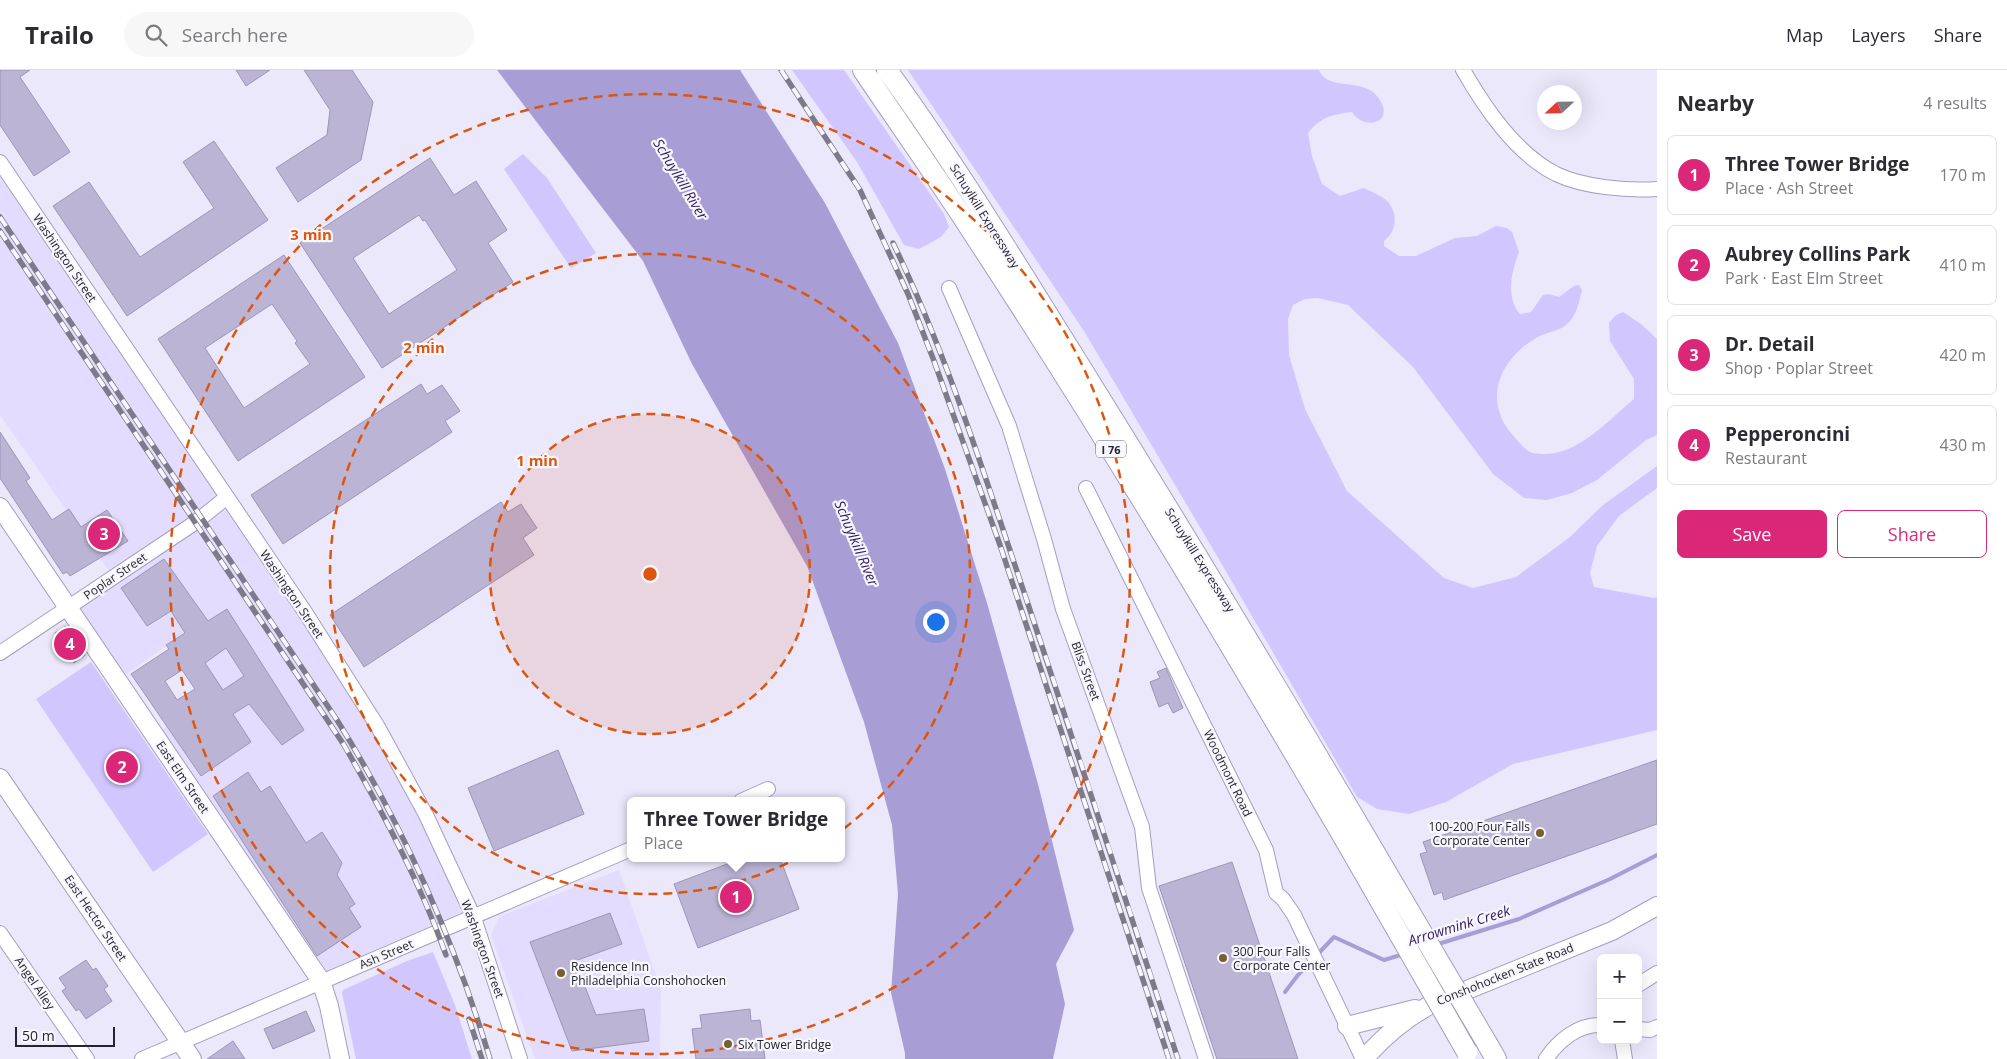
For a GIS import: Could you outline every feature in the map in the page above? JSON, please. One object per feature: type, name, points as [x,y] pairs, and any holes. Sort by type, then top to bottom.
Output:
[{"type":"highway","name":"Schuylkill Expressway","points":[[863,70],[975,236],[1492,1052]]},
{"type":"highway","name":"Schuylkill Expressway","points":[[887,70],[939,142],[1221,594],[1353,833],[1469,1055]]},
{"type":"main road","name":"East Elm Street","points":[[0,507],[321,981],[329,1006],[340,1059]]},
{"type":"main road","name":"East Hector Street","points":[[0,778],[192,1059]]},
{"type":"main road","name":"Conshohocken State Road","points":[[1363,1059],[1387,1034],[1415,1013],[1430,1005],[1612,931],[1657,906]]},
{"type":"main road","points":[[1347,1026],[1430,1005]]},
{"type":"street","points":[[1463,70],[1476,94],[1503,130],[1526,153],[1556,174],[1592,185],[1639,190],[1657,189]]},
{"type":"street","name":"Washington Street","points":[[0,162],[305,612],[378,727],[426,815],[474,918],[520,1059]]},
{"type":"street","name":"Bliss Street","points":[[949,288],[1009,426],[1044,538],[1063,609],[1139,816],[1145,840],[1146,871],[1150,888],[1206,1059]]},
{"type":"street","name":"Woodmont Road","points":[[1086,488],[1266,850],[1276,893],[1289,907],[1302,931],[1363,1059]]},
{"type":"street","name":"Poplar Street","points":[[0,652],[196,522],[227,497]]},
{"type":"street","points":[[750,797],[768,789]]},
{"type":"street","name":"Ash Street","points":[[142,1059],[627,851]]},
{"type":"street","name":"Angel Alley","points":[[0,933],[87,1059]]},
{"type":"street","points":[[1642,982],[1657,972]]},
{"type":"street","points":[[1546,1059],[1552,1050],[1575,1031],[1597,1025]]},
{"type":"street","points":[[1642,1029],[1650,1030],[1657,1027]]},
{"type":"street","points":[[1623,1044],[1625,1059]]},
{"type":"shaded area","points":[[792,70],[844,70],[944,214],[949,227],[941,237],[919,249],[904,245],[857,162]]},
{"type":"shaded area","points":[[908,70],[1319,70],[1329,80],[1370,90],[1382,104],[1384,112],[1378,121],[1364,122],[1352,112],[1333,115],[1318,123],[1308,133],[1312,156],[1322,184],[1340,196],[1364,188],[1388,202],[1394,212],[1395,223],[1391,233],[1384,241],[1384,246],[1399,256],[1416,256],[1455,238],[1477,236],[1496,226],[1507,228],[1512,232],[1519,252],[1512,275],[1511,292],[1515,307],[1520,314],[1531,312],[1543,295],[1549,294],[1559,297],[1574,286],[1579,285],[1582,290],[1577,308],[1570,321],[1564,327],[1540,336],[1523,347],[1505,368],[1500,381],[1497,394],[1498,407],[1503,420],[1511,433],[1531,453],[1555,453],[1580,443],[1591,436],[1634,399],[1634,379],[1610,341],[1609,323],[1616,315],[1623,312],[1641,324],[1657,339],[1657,435],[1646,440],[1597,480],[1572,493],[1547,500],[1524,498],[1493,474],[1413,367],[1348,305],[1318,298],[1305,299],[1293,305],[1288,319],[1289,355],[1305,409],[1347,491],[1444,578],[1473,588],[1516,577],[1570,537],[1603,505],[1657,466],[1657,488],[1619,516],[1597,546],[1590,573],[1594,587],[1657,597],[1657,730],[1513,764],[1446,802],[1409,814],[1377,809],[1357,797],[1084,331]]},
{"type":"shaded area","points":[[523,154],[547,178],[596,253],[571,268],[504,169]]},
{"type":"shaded area","points":[[0,162],[378,727],[474,918],[321,981],[154,735],[203,702],[166,646],[117,681],[68,608],[111,574],[0,415]]},
{"type":"shaded area","points":[[91,662],[208,834],[153,872],[36,699]]},
{"type":"shaded area","points":[[619,870],[661,990],[660,1056],[658,1059],[535,1059],[491,935],[500,916]]},
{"type":"shaded area","points":[[433,952],[455,1005],[472,1059],[356,1059],[342,993],[343,990],[407,961]]},
{"type":"water","name":"Schuylkill River","points":[[497,70],[740,70],[825,203],[898,343],[945,469],[987,603],[1038,784],[1074,930],[1056,964],[1065,1004],[1053,1059],[905,1059],[891,993],[898,894],[892,825],[864,722],[807,566],[692,364],[643,261]]},
{"type":"building","points":[[0,70],[30,70],[20,77],[70,152],[34,176],[0,125]]},
{"type":"building","points":[[236,70],[270,70],[246,86]]},
{"type":"building","points":[[304,70],[352,70],[373,102],[361,160],[298,202],[276,168],[327,135],[330,110]]},
{"type":"building","points":[[214,141],[268,220],[127,316],[53,206],[89,182],[140,257],[214,208],[183,162]]},
{"type":"building","points":[[430,158],[454,195],[476,181],[507,230],[488,243],[513,282],[382,368],[300,243]],"holes":[[[419,215],[423,221],[425,220],[457,270],[389,314],[353,258]]]},
{"type":"building","points":[[284,255],[365,377],[238,461],[158,339]],"holes":[[[272,304],[297,341],[295,343],[310,364],[244,408],[205,348]]]},
{"type":"building","points":[[421,384],[427,394],[442,385],[460,411],[445,421],[452,432],[283,544],[251,495]]},
{"type":"building","points":[[0,432],[30,478],[26,481],[52,520],[69,509],[81,527],[107,510],[128,541],[70,576],[67,572],[63,574],[0,478]]},
{"type":"building","points":[[501,502],[508,512],[521,504],[537,528],[523,538],[534,555],[364,667],[330,615]]},
{"type":"building","points":[[164,559],[208,621],[227,609],[304,730],[282,745],[249,704],[233,714],[251,742],[201,776],[131,674],[169,649],[166,645],[185,633],[171,611],[147,626],[121,588]],"holes":[[[226,648],[244,676],[223,690],[205,663]],[[182,670],[195,689],[177,700],[165,681]]]},
{"type":"building","points":[[66,626],[85,655],[74,663],[55,633]]},
{"type":"building","points":[[1166,668],[1183,708],[1173,713],[1168,703],[1159,707],[1150,682],[1160,678],[1157,672]]},
{"type":"building","points":[[558,750],[584,814],[494,851],[468,788]]},
{"type":"building","name":"100-200 Four Falls Corporate Center","points":[[1657,760],[1657,824],[1444,900],[1442,892],[1434,895],[1420,854],[1427,852],[1423,842]]},
{"type":"building","points":[[248,772],[261,792],[270,786],[306,843],[322,832],[342,863],[337,875],[355,904],[349,908],[361,927],[317,956],[213,796]]},
{"type":"building","points":[[732,862],[781,862],[799,909],[698,948],[674,884]]},
{"type":"building","name":"300 Four Falls Corporate Center","points":[[1232,862],[1298,1059],[1217,1059],[1159,886]]},
{"type":"building","name":"Residence Inn Philadelphia Conshohocken","points":[[610,913],[622,944],[575,961],[596,1015],[644,1009],[649,1041],[572,1051],[530,942]]},
{"type":"building","points":[[86,960],[93,970],[96,968],[108,986],[104,989],[112,1001],[86,1019],[79,1009],[76,1011],[62,991],[66,988],[59,978]]},
{"type":"building","name":"Six Tower Bridge","points":[[750,1009],[751,1021],[760,1020],[765,1059],[696,1059],[692,1029],[702,1028],[700,1015]]},
{"type":"building","points":[[306,1011],[315,1031],[273,1049],[264,1029]]},
{"type":"building","points":[[233,1041],[245,1059],[207,1059]]},
{"type":"waterway","name":"Arrowmink Creek","points":[[1435,945],[1519,919],[1610,879],[1657,855]]},
{"type":"waterway","name":"Arrowmink Creek","points":[[1285,992],[1298,975],[1334,937],[1384,960],[1404,954]]},
{"type":"railway","points":[[781,70],[860,190],[908,294],[1000,545],[1169,1059]]},
{"type":"railway","points":[[0,217],[337,720],[361,760],[384,801],[425,884],[460,970],[490,1059]]},
{"type":"railway","points":[[0,231],[344,745],[373,796],[413,874],[446,955]]},
{"type":"railway","points":[[893,243],[949,374],[981,465],[1178,1059]]},
{"type":"railway","points":[[469,1019],[482,1059]]},
{"type":"place","name":"Dr. Detail","points":[[104,534]]},
{"type":"place","name":"Pepperoncini","points":[[70,644]]},
{"type":"place","name":"Aubrey Collins Park","points":[[122,767]]},
{"type":"place","name":"100-200 Four Falls Corporate Center","points":[[1540,833]]},
{"type":"place","name":"Three Tower Bridge","points":[[736,897]]},
{"type":"place","name":"300 Four Falls Corporate Center","points":[[1223,958]]},
{"type":"place","name":"Residence Inn Philadelphia Conshohocken","points":[[561,973]]},
{"type":"place","name":"Six Tower Bridge","points":[[728,1044]]}]
